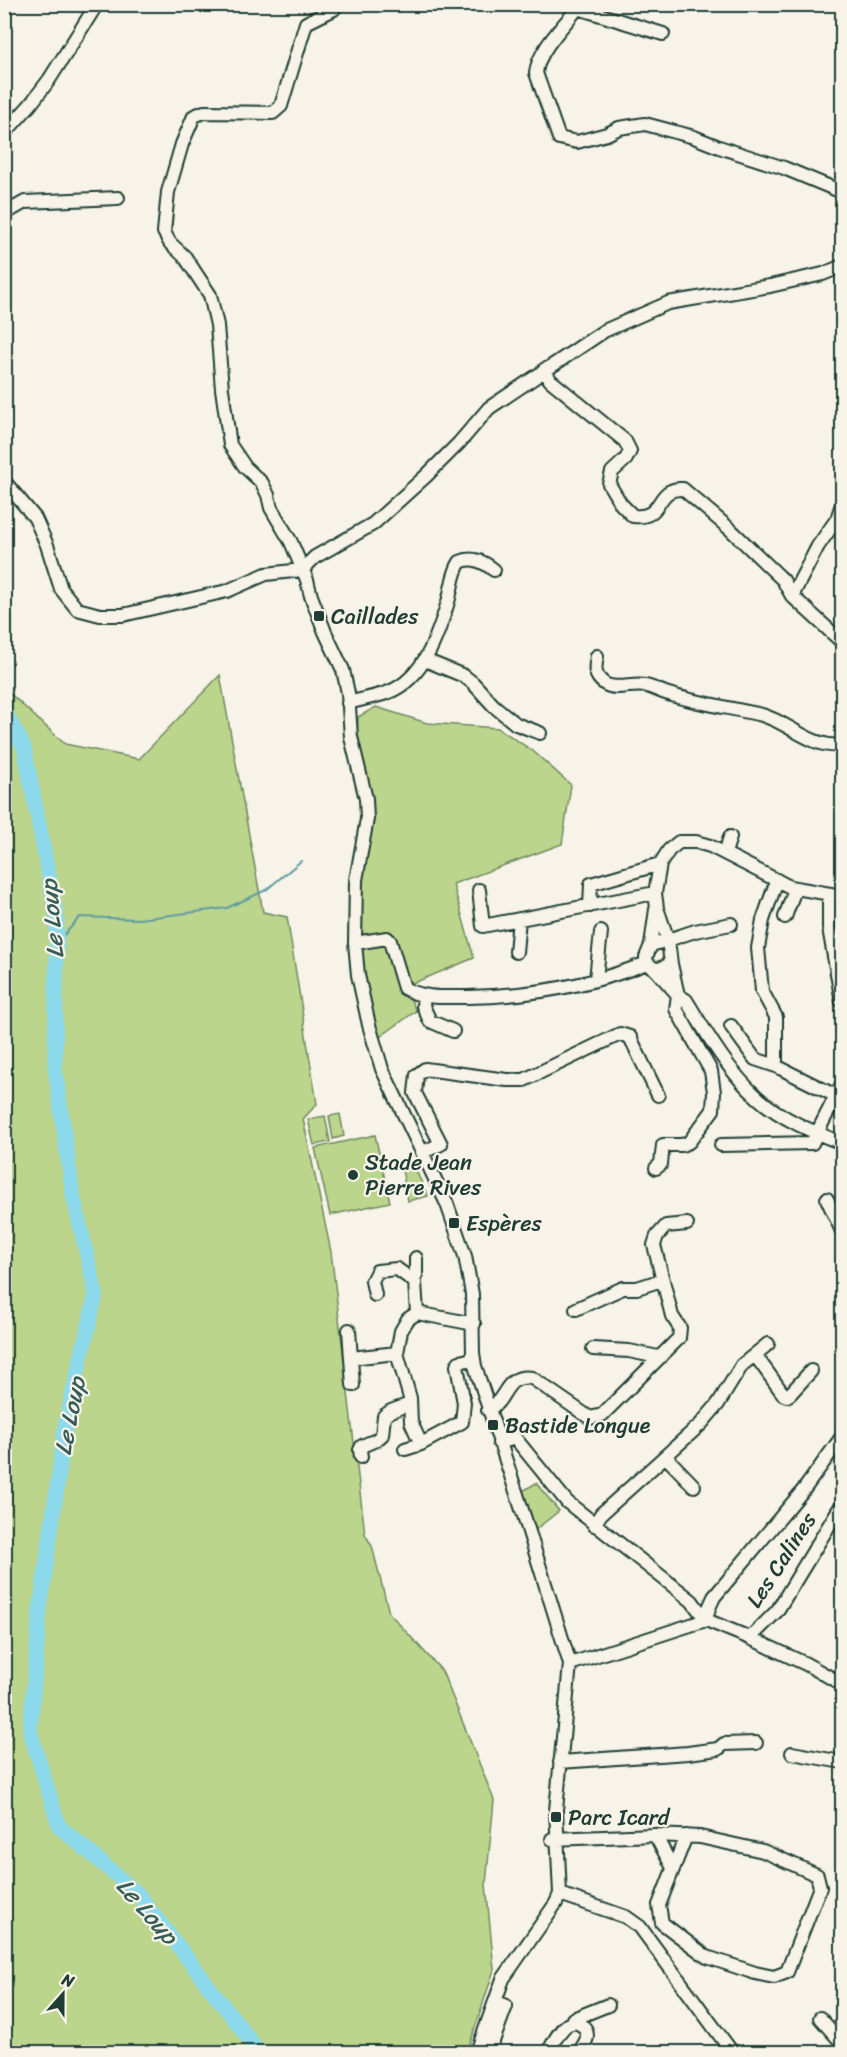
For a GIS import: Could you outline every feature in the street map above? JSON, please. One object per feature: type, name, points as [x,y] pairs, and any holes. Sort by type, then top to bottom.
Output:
[{"type":"street","points":[[4,134],[50,80],[98,4]]},
{"type":"street","points":[[335,4],[334,9],[306,23],[281,106],[273,113],[204,112],[194,116],[182,144],[168,192],[164,232],[170,243],[185,257],[210,295],[217,325],[222,389],[230,445],[245,467],[262,483],[271,508],[291,542],[295,571],[343,670],[351,737],[364,784],[367,819],[356,880],[355,943],[366,1012],[382,1069],[447,1204],[465,1256],[472,1294],[474,1359],[488,1410],[570,1664],[556,1810],[555,1839],[560,1894],[555,1905],[508,1970],[477,2052]]},
{"type":"street","points":[[663,34],[578,9],[537,62],[536,73],[559,138],[577,142],[607,134],[619,128],[645,124],[694,137],[784,168],[843,192]]},
{"type":"street","points":[[4,214],[24,202],[118,198]]},
{"type":"street","points":[[4,481],[35,518],[47,545],[61,589],[77,609],[100,615],[123,615],[227,591],[266,574],[295,571],[373,524],[426,476],[489,408],[604,331],[668,303],[770,286],[823,274],[843,266]]},
{"type":"street","points":[[545,369],[550,380],[625,441],[630,451],[626,459],[612,472],[609,484],[621,504],[633,516],[642,517],[657,509],[664,494],[674,488],[683,489],[731,530],[783,580],[792,596],[843,642]]},
{"type":"street","points":[[792,596],[818,546],[837,519],[843,504]]},
{"type":"street","points":[[348,703],[391,691],[414,674],[425,660],[441,624],[455,572],[460,562],[473,560],[483,562],[494,570]]},
{"type":"street","points":[[597,656],[594,670],[605,684],[613,687],[645,686],[672,695],[765,716],[809,739],[830,747],[843,745]]},
{"type":"street","points":[[425,660],[464,676],[516,724],[540,733]]},
{"type":"street","points":[[725,853],[730,837]]},
{"type":"street","points":[[656,1168],[661,1164],[663,1145],[689,1142],[713,1110],[714,1092],[711,1071],[676,1009],[678,995],[668,940],[657,908],[655,893],[660,864],[669,850],[680,842],[696,842],[725,853],[795,889],[843,896]]},
{"type":"street","points":[[590,906],[591,885],[660,864]]},
{"type":"street","points":[[776,1066],[776,1017],[762,991],[758,948],[763,920],[777,880]]},
{"type":"street","points":[[784,917],[795,889]]},
{"type":"street","points":[[479,890],[483,926],[655,893]]},
{"type":"street","points":[[829,894],[829,928],[843,1002]]},
{"type":"street","points":[[657,908],[651,945],[646,957],[678,995],[686,1000],[736,1076],[758,1098],[787,1119],[817,1134],[843,1143]]},
{"type":"street","points":[[516,952],[519,919]]},
{"type":"street","points":[[651,945],[695,931],[731,924]]},
{"type":"street","points":[[596,979],[601,932]]},
{"type":"street","points":[[355,943],[387,938],[390,941],[404,988],[414,994],[438,997],[508,996],[560,988],[652,966],[671,964]]},
{"type":"street","points":[[424,995],[423,1006],[430,1021],[453,1031]]},
{"type":"street","points":[[730,1026],[755,1059],[776,1066],[836,1096]]},
{"type":"street","points":[[423,1152],[441,1144],[415,1093],[417,1075],[425,1069],[507,1080],[524,1080],[620,1034],[630,1037],[658,1095]]},
{"type":"street","points":[[721,1144],[807,1144],[814,1140],[843,1084]]},
{"type":"street","points":[[827,1199],[843,1231]]},
{"type":"street","points":[[488,1410],[493,1407],[512,1382],[521,1377],[532,1378],[590,1418],[602,1414],[679,1338],[680,1328],[672,1316],[654,1245],[657,1236],[666,1226],[687,1224]]},
{"type":"street","points":[[413,1281],[416,1275],[416,1258]]},
{"type":"street","points":[[375,1295],[372,1281],[377,1271],[397,1269],[415,1282],[417,1313]]},
{"type":"street","points":[[576,1309],[623,1288],[637,1288],[662,1280]]},
{"type":"street","points":[[421,1444],[411,1422],[410,1398],[397,1353],[401,1331],[408,1319],[417,1313],[474,1324]]},
{"type":"street","points":[[349,1330],[353,1384]]},
{"type":"street","points":[[594,1525],[601,1514],[701,1424],[718,1404],[742,1365],[768,1344]]},
{"type":"street","points":[[593,1349],[629,1351],[658,1357]]},
{"type":"street","points":[[351,1358],[397,1353]]},
{"type":"street","points":[[755,1355],[787,1396],[811,1371]]},
{"type":"street","points":[[405,1449],[421,1444],[462,1422],[464,1403],[457,1366],[459,1362],[474,1359]]},
{"type":"street","points":[[361,1457],[362,1446],[382,1435],[384,1416],[410,1404]]},
{"type":"street","points":[[499,1443],[515,1438],[567,1502],[692,1601],[706,1620],[806,1664],[843,1684]]},
{"type":"street","points":[[706,1620],[714,1597],[806,1488],[841,1438]]},
{"type":"street","points":[[665,1456],[694,1486]]},
{"type":"street","name":"Les Calines","points":[[750,1638],[777,1611],[843,1504]]},
{"type":"street","points":[[570,1664],[706,1620]]},
{"type":"street","points":[[560,1762],[688,1753],[718,1749],[724,1744],[756,1743]]},
{"type":"street","points":[[792,1753],[843,1762]]},
{"type":"street","points":[[655,1835],[673,1868]]},
{"type":"street","points":[[555,1839],[686,1836],[763,1851],[817,1875],[820,1887],[787,1971],[774,1977],[707,1957],[662,1923],[659,1905],[686,1836]]},
{"type":"street","points":[[560,1894],[626,1917],[640,1927],[732,2052]]},
{"type":"street","points":[[489,2052],[506,2006],[495,2001]]},
{"type":"street","points":[[572,2023],[573,2019],[608,2005]]},
{"type":"street","points":[[819,2018],[843,2043]]},
{"type":"street","points":[[548,2052],[565,2026],[572,2023],[585,2027],[587,2034],[587,2040],[579,2052]]},
{"type":"green space","points":[[220,675],[263,912],[287,917],[317,1104],[303,1119],[331,1252],[365,1534],[372,1546],[389,1613],[442,1671],[494,1800],[486,1884],[494,1970],[467,2052],[5,2052],[4,688],[65,744],[139,759]]},
{"type":"green space","points":[[376,707],[427,723],[498,728],[533,751],[571,785],[562,844],[453,884],[474,958],[416,982],[404,984],[416,1011],[377,1039],[358,956],[353,870],[369,794],[357,744],[358,717]]},
{"type":"green space","points":[[340,1114],[344,1136],[333,1139],[329,1116]]},
{"type":"green space","points":[[325,1116],[330,1142],[314,1145],[308,1119]]},
{"type":"green space","name":"Stade Jean Pierre Rives","points":[[375,1135],[390,1202],[330,1215],[315,1148]]},
{"type":"green space","points":[[412,1162],[428,1196],[408,1201],[401,1164]]},
{"type":"green space","points":[[536,1483],[559,1511],[535,1530],[521,1492]]},
{"type":"waterway","name":"Le Loup","points":[[4,710],[24,747],[57,918],[55,1068],[73,1195],[96,1294],[66,1422],[40,1610],[30,1731],[59,1826],[139,1895],[259,2052]]},
{"type":"waterway","points":[[57,943],[80,917],[139,919],[227,908],[266,890],[301,861]]},
{"type":"place","name":"Caillades","points":[[319,616]]},
{"type":"place","name":"Stade Jean Pierre Rives","points":[[353,1175]]},
{"type":"place","name":"Espères","points":[[454,1223]]},
{"type":"place","name":"Bastide Longue","points":[[493,1425]]},
{"type":"place","name":"Parc Icard","points":[[556,1817]]}]
